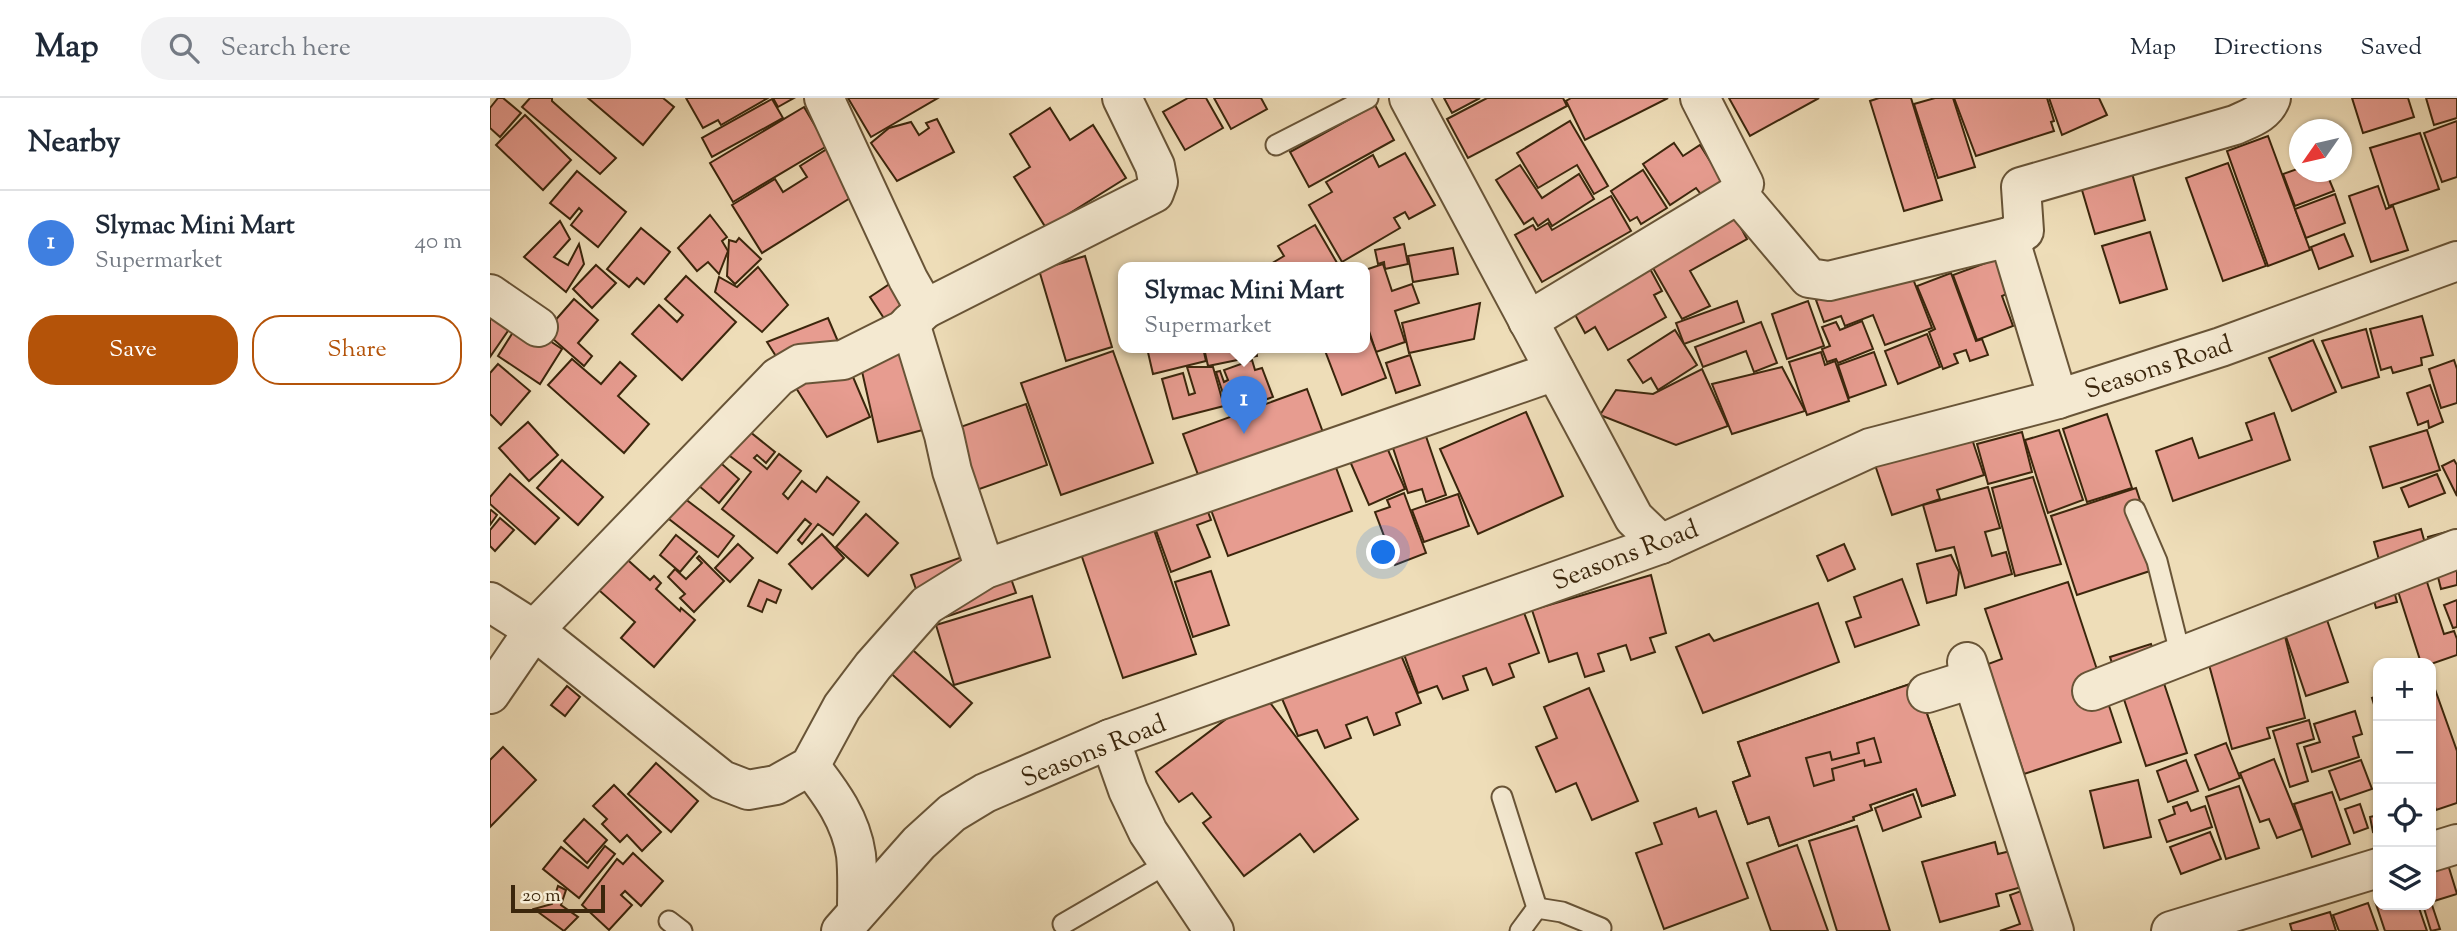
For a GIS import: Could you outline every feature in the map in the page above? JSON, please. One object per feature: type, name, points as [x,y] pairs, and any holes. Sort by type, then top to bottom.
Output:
[{"type":"street","points":[[824,98],[908,279],[952,471],[985,569]]},
{"type":"street","points":[[490,694],[534,631],[778,377],[800,364],[842,360],[903,330],[917,316],[1154,193],[1158,182],[1155,166],[1122,98]]},
{"type":"street","points":[[1409,98],[1634,518],[1661,544]]},
{"type":"street","points":[[1528,321],[1738,194],[1744,184],[1700,98]]},
{"type":"street","points":[[1738,194],[1810,278],[1829,281],[2024,231],[2021,187],[2235,125],[2259,114],[2275,100]]},
{"type":"street","points":[[2009,237],[2058,399]]},
{"type":"street","name":"Seasons Road","points":[[849,921],[919,843],[952,813],[985,793],[1110,739],[1661,544],[1870,448],[2058,399],[2221,347],[2457,261]]},
{"type":"street","points":[[490,294],[538,327]]},
{"type":"street","points":[[490,602],[534,631],[722,780],[748,790],[776,785],[810,766],[842,707],[873,666],[927,605],[985,569],[1555,371]]},
{"type":"street","points":[[2092,691],[2457,549]]},
{"type":"street","points":[[1927,693],[1970,670],[2054,931]]},
{"type":"street","points":[[1110,739],[1128,790],[1149,832],[1214,931]]},
{"type":"street","points":[[810,766],[831,792],[846,819],[856,854],[849,921]]},
{"type":"street","points":[[2436,850],[2457,844]]},
{"type":"street","points":[[2171,931],[2373,870]]},
{"type":"lane","points":[[1276,145],[1368,98]]},
{"type":"lane","points":[[2135,510],[2157,561],[2181,657]]},
{"type":"lane","points":[[1502,797],[1537,908]]},
{"type":"lane","points":[[1063,924],[1168,863]]},
{"type":"lane","points":[[1537,908],[1562,912],[1601,928]]},
{"type":"lane","points":[[1520,931],[1537,908]]},
{"type":"building","points":[[498,98],[503,98],[521,113],[500,137],[490,128],[490,108]]},
{"type":"building","points":[[530,98],[552,98],[552,101],[616,158],[600,174],[522,107]]},
{"type":"building","points":[[588,98],[663,98],[674,107],[643,145]]},
{"type":"building","points":[[686,98],[768,98],[721,125],[718,120],[703,128]]},
{"type":"building","points":[[773,98],[794,98],[778,107]]},
{"type":"building","points":[[848,98],[938,98],[871,137]]},
{"type":"building","points":[[1188,98],[1206,98],[1223,128],[1185,150],[1163,112]]},
{"type":"building","points":[[1214,98],[1261,98],[1267,109],[1231,129]]},
{"type":"building","points":[[1444,98],[1480,98],[1452,113]]},
{"type":"building","points":[[1487,98],[1563,98],[1567,106],[1468,158],[1447,119]]},
{"type":"building","points":[[1571,98],[1668,98],[1585,140],[1566,101]]},
{"type":"building","points":[[1729,98],[1819,98],[1750,136]]},
{"type":"building","points":[[1879,98],[1911,98],[1942,200],[1904,211],[1870,101]]},
{"type":"building","points":[[1935,98],[1953,98],[1975,167],[1938,178],[1914,104]]},
{"type":"building","points":[[1954,98],[2047,98],[2054,131],[1976,156]]},
{"type":"building","points":[[2049,98],[2099,98],[2107,115],[2062,135]]},
{"type":"building","points":[[2352,98],[2408,98],[2414,117],[2363,133]]},
{"type":"building","points":[[2426,98],[2457,98],[2457,118],[2434,125]]},
{"type":"building","points":[[772,99],[783,118],[712,157],[702,138]]},
{"type":"building","points":[[1375,105],[1394,140],[1309,187],[1290,152]]},
{"type":"building","points":[[804,107],[827,146],[733,202],[710,163]]},
{"type":"building","points":[[1050,108],[1070,140],[1093,125],[1126,178],[1046,228],[1014,177],[1030,167],[1010,134]]},
{"type":"building","points":[[525,115],[571,160],[543,190],[496,145]]},
{"type":"building","points":[[937,119],[954,152],[897,181],[871,143],[889,128],[911,122],[919,135],[929,128],[926,123]]},
{"type":"building","points":[[1570,121],[1608,186],[1594,194],[1577,165],[1538,188],[1517,153]]},
{"type":"building","points":[[2457,121],[2457,177],[2442,182],[2424,133]]},
{"type":"building","points":[[2420,133],[2439,189],[2389,206],[2370,148]]},
{"type":"building","points":[[2268,136],[2310,250],[2268,266],[2227,151]]},
{"type":"building","points":[[1674,143],[1683,156],[1700,145],[1724,183],[1703,197],[1696,188],[1670,205],[1643,164]]},
{"type":"building","points":[[827,149],[855,195],[762,253],[732,205],[775,179],[783,192],[807,177],[800,166]]},
{"type":"building","points":[[1405,153],[1435,205],[1409,219],[1405,212],[1394,218],[1400,228],[1342,262],[1309,205],[1332,192],[1326,182],[1373,155],[1379,167]]},
{"type":"building","points":[[2228,163],[2266,266],[2223,281],[2186,178]]},
{"type":"building","points":[[1520,165],[1542,198],[1579,174],[1594,199],[1552,226],[1548,219],[1538,226],[1533,218],[1524,224],[1496,180]]},
{"type":"building","points":[[2130,166],[2145,220],[2095,234],[2079,180]]},
{"type":"building","points":[[1643,170],[1667,208],[1641,224],[1637,217],[1630,221],[1611,191]]},
{"type":"building","points":[[577,171],[626,212],[598,247],[571,225],[582,211],[579,208],[570,219],[550,203]]},
{"type":"building","points":[[2289,172],[2289,182],[2330,182],[2334,191],[2295,206],[2283,174]]},
{"type":"building","points":[[2378,186],[2386,209],[2393,206],[2408,250],[2371,262],[2349,196]]},
{"type":"building","points":[[2335,194],[2345,223],[2306,238],[2295,209]]},
{"type":"building","points":[[1611,196],[1631,231],[1542,282],[1515,235],[1533,225],[1536,230],[1548,223],[1552,230]]},
{"type":"building","points":[[1729,206],[1747,239],[1690,271],[1710,306],[1682,319],[1645,254]]},
{"type":"building","points":[[710,215],[727,237],[722,241],[728,251],[719,274],[708,262],[697,271],[678,248]]},
{"type":"building","points":[[560,221],[570,239],[554,257],[568,265],[579,244],[584,264],[566,292],[524,257]]},
{"type":"building","points":[[1315,225],[1337,262],[1274,262],[1284,256],[1278,246]]},
{"type":"building","points":[[641,228],[670,252],[644,284],[637,278],[629,287],[607,269]]},
{"type":"building","points":[[2150,232],[2167,289],[2120,303],[2102,246]]},
{"type":"building","points":[[2344,234],[2353,256],[2319,269],[2311,247]]},
{"type":"building","points":[[739,238],[761,259],[735,284],[727,276],[729,240],[736,242]]},
{"type":"building","points":[[1404,244],[1408,264],[1385,269],[1384,262],[1378,264],[1375,250]]},
{"type":"building","points":[[1453,248],[1458,274],[1413,282],[1408,256]]},
{"type":"building","points":[[1085,256],[1112,347],[1066,361],[1039,270]]},
{"type":"building","points":[[1999,258],[2011,292],[2002,296],[2013,326],[1977,340],[1953,275]]},
{"type":"building","points":[[1383,264],[1392,291],[1412,284],[1419,303],[1395,311],[1405,342],[1376,352],[1370,334],[1370,268]]},
{"type":"building","points":[[596,265],[616,283],[592,308],[573,289]]},
{"type":"building","points":[[1908,266],[1932,328],[1885,345],[1873,315],[1845,326],[1841,316],[1824,322],[1816,300]]},
{"type":"building","points":[[758,267],[788,305],[762,332],[715,292],[719,277],[737,287]]},
{"type":"building","points":[[1649,267],[1662,291],[1654,295],[1666,317],[1608,350],[1595,327],[1585,333],[1573,311]]},
{"type":"building","points":[[1951,273],[1976,341],[1982,339],[1988,355],[1970,361],[1966,350],[1954,354],[1958,363],[1943,369],[1929,332],[1935,329],[1917,286]]},
{"type":"building","points":[[686,276],[736,322],[682,380],[632,334],[659,305],[677,322],[683,315],[665,299]]},
{"type":"building","points":[[900,277],[919,307],[889,326],[870,297]]},
{"type":"building","points":[[490,299],[517,318],[490,357]]},
{"type":"building","points":[[574,299],[598,320],[578,343],[592,356],[584,366],[545,332]]},
{"type":"building","points":[[1737,301],[1744,322],[1684,344],[1676,323]]},
{"type":"building","points":[[1808,301],[1824,346],[1787,359],[1772,314]]},
{"type":"building","points":[[1480,303],[1474,339],[1409,353],[1402,323]]},
{"type":"building","points":[[2422,316],[2433,355],[2421,358],[2422,365],[2393,373],[2391,367],[2381,370],[2370,329]]},
{"type":"building","points":[[828,318],[870,417],[827,437],[767,342]]},
{"type":"building","points":[[520,321],[562,349],[540,384],[498,356]]},
{"type":"building","points":[[1862,321],[1873,349],[1838,363],[1836,359],[1827,362],[1822,349],[1830,346],[1822,327],[1836,322],[1840,330]]},
{"type":"building","points":[[1761,322],[1777,363],[1754,372],[1746,351],[1703,367],[1695,347]]},
{"type":"building","points":[[2366,329],[2379,377],[2342,388],[2322,341]]},
{"type":"building","points":[[1675,330],[1697,365],[1658,390],[1651,378],[1643,383],[1628,360]]},
{"type":"building","points":[[1927,334],[1940,367],[1898,384],[1885,351]]},
{"type":"building","points":[[1370,336],[1386,378],[1342,395],[1326,353],[1370,353]]},
{"type":"building","points":[[2313,340],[2336,392],[2292,411],[2269,358]]},
{"type":"building","points":[[908,350],[930,428],[878,442],[861,367]]},
{"type":"building","points":[[1113,351],[1153,463],[1061,495],[1021,383]]},
{"type":"building","points":[[1821,352],[1825,365],[1835,361],[1849,401],[1807,415],[1789,362]]},
{"type":"building","points":[[1874,352],[1886,385],[1849,398],[1838,365]]},
{"type":"building","points":[[1148,353],[1204,353],[1206,361],[1153,374]]},
{"type":"building","points":[[1205,353],[1257,353],[1257,356],[1208,366]]},
{"type":"building","points":[[1410,355],[1420,385],[1396,393],[1386,363]]},
{"type":"building","points":[[572,359],[601,384],[620,362],[636,376],[618,396],[649,424],[624,453],[548,385]]},
{"type":"building","points":[[1252,360],[1255,370],[1262,368],[1273,397],[1229,412],[1216,372],[1220,371],[1224,382],[1228,380],[1224,370]]},
{"type":"building","points":[[2454,360],[2457,369],[2457,403],[2441,408],[2429,369]]},
{"type":"building","points":[[498,364],[530,391],[501,425],[490,414],[490,373]]},
{"type":"building","points":[[1187,367],[1213,367],[1224,406],[1173,419],[1162,379],[1183,373],[1189,395],[1195,393]]},
{"type":"building","points":[[1782,367],[1805,411],[1732,434],[1712,384]]},
{"type":"building","points":[[1702,369],[1728,426],[1676,445],[1600,415],[1616,390],[1653,394]]},
{"type":"building","points":[[2430,385],[2443,422],[2429,428],[2428,421],[2418,425],[2407,393]]},
{"type":"building","points":[[1307,389],[1352,511],[1228,556],[1183,434]]},
{"type":"building","points":[[1026,404],[1047,465],[971,492],[949,431]]},
{"type":"building","points":[[1416,407],[1446,495],[1426,502],[1422,489],[1408,493],[1383,418]]},
{"type":"building","points":[[1526,412],[1563,496],[1478,534],[1440,449]]},
{"type":"building","points":[[2274,413],[2290,460],[2173,501],[2156,451],[2192,438],[2199,458],[2252,440],[2246,423]]},
{"type":"building","points":[[2107,414],[2132,488],[2087,502],[2063,429]]},
{"type":"building","points":[[734,419],[775,452],[766,463],[757,455],[754,458],[767,469],[779,454],[801,471],[783,494],[788,499],[802,481],[816,492],[827,477],[859,502],[833,535],[818,524],[802,544],[798,540],[811,524],[805,519],[777,553],[722,509],[751,472],[714,444]]},
{"type":"building","points":[[528,422],[558,455],[529,481],[499,448]]},
{"type":"building","points":[[1969,430],[1984,475],[1937,490],[1940,499],[1892,515],[1874,462]]},
{"type":"building","points":[[2059,430],[2083,500],[2048,513],[2025,440]]},
{"type":"building","points":[[2427,430],[2440,470],[2383,488],[2370,447]]},
{"type":"building","points":[[2022,432],[2032,472],[1988,484],[1977,444]]},
{"type":"building","points":[[1385,443],[1405,489],[1369,505],[1349,459]]},
{"type":"building","points":[[699,444],[739,479],[719,503],[678,468]]},
{"type":"building","points":[[562,460],[603,497],[578,525],[537,488]]},
{"type":"building","points":[[2454,460],[2457,465],[2457,496],[2442,466]]},
{"type":"building","points":[[510,474],[559,518],[535,544],[490,504],[490,497]]},
{"type":"building","points":[[2437,474],[2445,493],[2409,507],[2401,488]]},
{"type":"building","points":[[2033,477],[2061,564],[2015,576],[1992,488]]},
{"type":"building","points":[[1988,487],[2000,528],[1985,532],[1992,556],[2006,552],[2012,574],[1965,588],[1954,547],[1936,551],[1923,505]]},
{"type":"building","points":[[2136,488],[2162,567],[2077,595],[2051,516]]},
{"type":"building","points":[[1200,491],[1211,520],[1197,525],[1210,557],[1171,572],[1149,511]]},
{"type":"building","points":[[676,492],[734,536],[718,557],[660,512]]},
{"type":"building","points":[[1404,493],[1426,553],[1395,565],[1375,512],[1390,507],[1387,500]]},
{"type":"building","points":[[1458,494],[1469,526],[1424,542],[1412,510]]},
{"type":"building","points":[[490,511],[497,515],[490,525]]},
{"type":"building","points":[[866,514],[898,543],[868,576],[836,547]]},
{"type":"building","points":[[500,518],[514,530],[495,551],[490,546],[490,530]]},
{"type":"building","points":[[1153,527],[1196,654],[1123,678],[1080,551]]},
{"type":"building","points":[[2421,529],[2431,565],[2390,576],[2397,602],[2376,608],[2366,571],[2381,567],[2374,542]]},
{"type":"building","points":[[2457,529],[2457,585],[2441,589],[2428,537]]},
{"type":"building","points":[[822,534],[844,558],[812,589],[789,564]]},
{"type":"building","points":[[676,535],[697,552],[680,572],[660,555]]},
{"type":"building","points":[[738,544],[753,558],[730,582],[715,568]]},
{"type":"building","points":[[999,544],[1016,593],[928,623],[911,575]]},
{"type":"building","points":[[1844,544],[1855,569],[1828,581],[1817,556]]},
{"type":"building","points":[[620,553],[650,580],[654,576],[661,583],[656,589],[680,611],[681,608],[695,620],[654,667],[621,638],[635,622],[592,584]]},
{"type":"building","points":[[1951,555],[1959,572],[1956,595],[1927,603],[1917,564]]},
{"type":"building","points":[[699,556],[724,581],[694,612],[680,598],[685,594],[668,577],[675,569],[686,579],[702,563],[697,558]]},
{"type":"building","points":[[1211,571],[1229,625],[1193,637],[1175,582]]},
{"type":"building","points":[[1651,575],[1666,633],[1650,638],[1655,652],[1631,660],[1626,645],[1598,654],[1604,671],[1585,677],[1577,653],[1549,662],[1532,610]]},
{"type":"building","points":[[2425,576],[2444,634],[2454,631],[2457,655],[2436,662],[2436,658],[2419,658],[2396,585]]},
{"type":"building","points":[[1902,579],[1919,625],[1855,647],[1846,622],[1861,617],[1854,597]]},
{"type":"building","points":[[759,580],[781,590],[776,603],[767,599],[762,612],[748,606]]},
{"type":"building","points":[[2068,582],[2121,742],[2024,774],[1988,664],[2002,659],[1985,609]]},
{"type":"building","points":[[1032,596],[1050,657],[954,685],[936,625]]},
{"type":"building","points":[[2457,600],[2457,627],[2453,628],[2444,605]]},
{"type":"building","points":[[1520,602],[1539,653],[1509,664],[1514,677],[1493,685],[1486,668],[1463,676],[1468,690],[1443,699],[1437,686],[1418,693],[1401,646]]},
{"type":"building","points":[[1818,603],[1839,662],[1703,713],[1676,647],[1709,634],[1714,641]]},
{"type":"building","points":[[2325,614],[2348,682],[2306,696],[2283,628]]},
{"type":"building","points":[[2283,628],[2305,718],[2267,728],[2270,738],[2232,749],[2202,639]]},
{"type":"building","points":[[895,634],[972,703],[950,727],[874,658]]},
{"type":"building","points":[[2151,644],[2187,753],[2146,766],[2110,657]]},
{"type":"building","points":[[1401,655],[1421,703],[1396,713],[1400,725],[1374,735],[1367,717],[1346,725],[1351,738],[1325,748],[1317,730],[1298,736],[1280,694]]},
{"type":"building","points":[[1916,682],[1955,795],[1922,806],[1916,789],[1870,805],[1872,810],[1853,817],[1854,820],[1779,846],[1769,817],[1748,824],[1733,782],[1750,776],[1738,742]],"holes":[[[1874,738],[1881,762],[1865,766],[1864,760],[1832,769],[1834,780],[1814,786],[1806,758],[1830,752],[1832,760],[1859,753],[1857,743]]]},
{"type":"building","points":[[1916,682],[1955,795],[1922,806],[1916,789],[1870,805],[1872,810],[1853,817],[1854,820],[1779,846],[1769,817],[1748,824],[1733,782],[1750,776],[1738,742]]},
{"type":"building","points":[[567,686],[580,697],[565,716],[551,705]]},
{"type":"building","points":[[1589,688],[1638,801],[1592,820],[1576,783],[1556,792],[1536,747],[1557,738],[1544,707]]},
{"type":"building","points":[[1262,692],[1358,819],[1314,852],[1300,834],[1244,876],[1203,823],[1211,817],[1192,793],[1179,802],[1156,772]]},
{"type":"building","points":[[2436,692],[2457,751],[2457,803],[2436,810]]},
{"type":"building","points":[[2355,711],[2362,734],[2353,737],[2359,757],[2312,772],[2304,747],[2320,742],[2314,724]]},
{"type":"building","points":[[2309,720],[2314,739],[2297,744],[2308,781],[2290,787],[2273,731]]},
{"type":"building","points":[[1874,738],[1881,762],[1865,766],[1864,760],[1832,769],[1834,780],[1814,786],[1806,758],[1830,752],[1832,760],[1859,753],[1857,743]]},
{"type":"building","points":[[2226,743],[2240,778],[2209,790],[2195,755]]},
{"type":"building","points":[[503,747],[536,780],[490,827],[490,760]]},
{"type":"building","points":[[2274,759],[2302,829],[2277,838],[2269,819],[2260,822],[2240,773]]},
{"type":"building","points":[[2186,760],[2198,791],[2168,802],[2157,771]]},
{"type":"building","points":[[2361,760],[2372,789],[2340,800],[2329,771]]},
{"type":"building","points":[[656,763],[698,801],[671,832],[628,794]]},
{"type":"building","points":[[2138,780],[2151,837],[2104,848],[2090,791]]},
{"type":"building","points":[[614,785],[661,832],[642,851],[627,835],[620,842],[602,824],[607,819],[593,806]]},
{"type":"building","points":[[2239,786],[2259,848],[2226,859],[2206,797]]},
{"type":"building","points":[[2332,792],[2350,844],[2312,857],[2294,804]]},
{"type":"building","points":[[1913,794],[1921,817],[1883,831],[1875,808]]},
{"type":"building","points":[[2187,802],[2191,811],[2205,806],[2212,827],[2167,842],[2159,820],[2175,814],[2173,807]]},
{"type":"building","points":[[2360,804],[2368,828],[2354,833],[2345,809]]},
{"type":"building","points":[[1696,808],[1699,817],[1716,811],[1748,898],[1664,929],[1636,853],[1662,844],[1654,823]]},
{"type":"building","points":[[584,819],[607,840],[587,863],[564,841]]},
{"type":"building","points":[[1857,826],[1890,931],[1837,931],[1809,841]]},
{"type":"building","points":[[2210,832],[2221,859],[2181,874],[2170,847]]},
{"type":"building","points":[[1995,842],[1998,854],[2023,848],[2033,884],[1996,894],[1999,906],[1940,922],[1922,862]]},
{"type":"building","points":[[1797,845],[1828,931],[1771,931],[1747,863]]},
{"type":"building","points":[[605,846],[615,854],[579,898],[543,869],[561,847],[588,868]]},
{"type":"building","points":[[633,853],[663,881],[641,906],[625,891],[621,895],[632,905],[609,930],[582,905],[617,859],[623,864]]},
{"type":"building","points":[[2446,858],[2457,894],[2436,900],[2436,861]]},
{"type":"building","points":[[2044,883],[2060,931],[2000,931],[2020,924],[2010,895]]},
{"type":"building","points":[[558,886],[566,890],[561,905],[578,917],[564,931],[534,909],[552,904]]},
{"type":"building","points":[[2368,903],[2378,931],[2339,931],[2333,915]]},
{"type":"building","points":[[2378,910],[2420,910],[2427,931],[2385,931]]},
{"type":"building","points":[[2425,910],[2434,910],[2440,929],[2431,931]]},
{"type":"building","points":[[2330,912],[2336,931],[2292,931],[2290,924]]},
{"type":"place","name":"Slymac Mini Mart","points":[[1244,434]]}]
